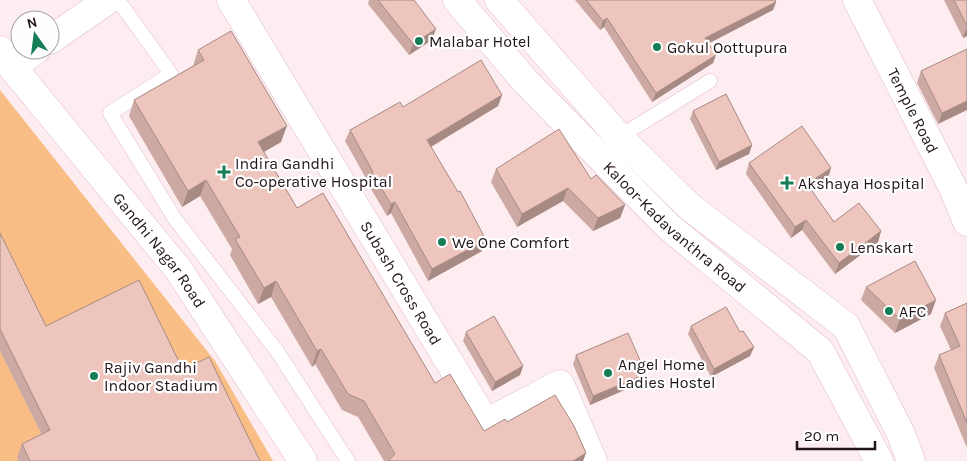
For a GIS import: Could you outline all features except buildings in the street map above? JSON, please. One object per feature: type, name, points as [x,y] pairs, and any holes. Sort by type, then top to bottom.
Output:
[{"type":"street","points":[[60,33],[108,0]]},
{"type":"street","name":"Subash Cross Road","points":[[231,0],[486,423],[560,384],[593,461]]},
{"type":"street","name":"Kaloor-Kadavanthra Road","points":[[457,0],[525,81],[669,227],[820,351],[879,461]]},
{"type":"street","name":"Kaloor-Kadavanthra Road","points":[[499,0],[619,137],[690,207],[846,326],[901,434],[911,461]]},
{"type":"street","name":"Temple Road","points":[[857,0],[960,185],[967,222]]},
{"type":"street","name":"Gandhi Nagar Road","points":[[6,58],[178,269],[303,461]]},
{"type":"lane","points":[[118,0],[171,74],[110,113],[175,219],[278,351],[348,461]]},
{"type":"lane","points":[[619,137],[710,81]]},
{"type":"shaded area","points":[[0,90],[215,361],[273,461],[0,461]]},
{"type":"place","name":"Malabar Hotel","points":[[419,41]]},
{"type":"place","name":"Gokul Oottupura","points":[[657,47]]},
{"type":"place","name":"Indira Gandhi Co-operative Hospital","points":[[224,172]]},
{"type":"place","name":"Akshaya Hospital","points":[[787,183]]},
{"type":"place","name":"We One Comfort","points":[[442,242]]},
{"type":"place","name":"Lenskart","points":[[840,247]]},
{"type":"place","name":"AFC","points":[[889,311]]},
{"type":"place","name":"Angel Home Ladies Hostel","points":[[608,373]]},
{"type":"place","name":"Rajiv Gandhi Indoor Stadium","points":[[94,376]]}]
